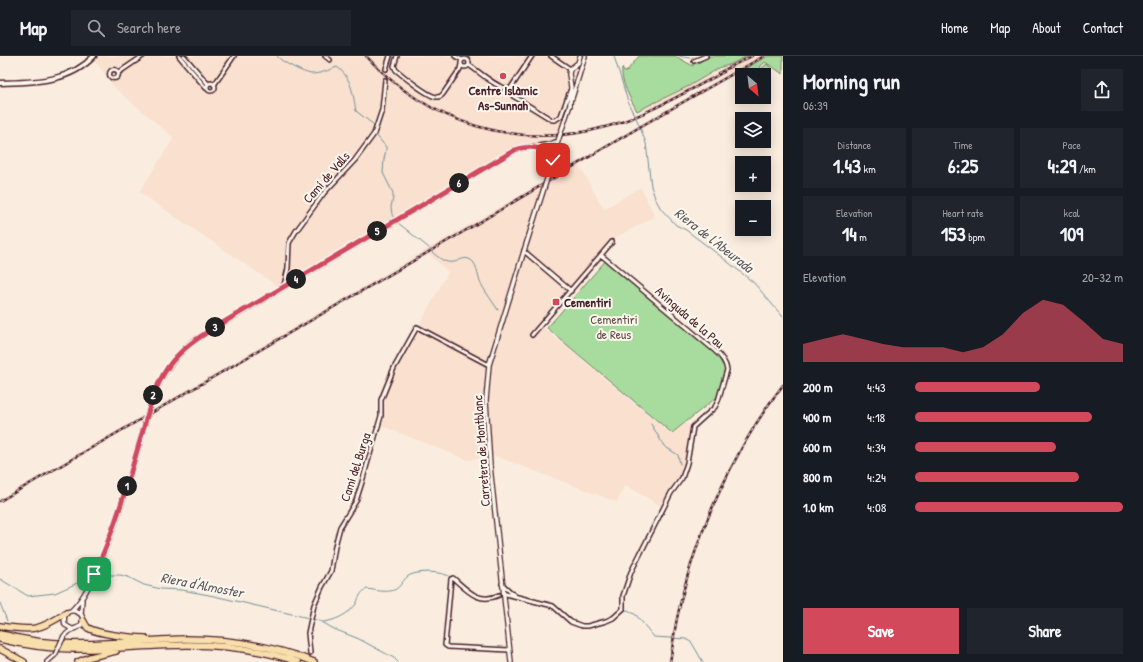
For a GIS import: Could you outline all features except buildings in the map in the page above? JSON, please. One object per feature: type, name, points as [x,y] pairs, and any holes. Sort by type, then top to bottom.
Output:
[{"type":"highway","points":[[0,626],[21,629],[37,629],[50,624],[66,613]]},
{"type":"highway","points":[[82,617],[87,627],[94,630],[129,637],[186,637],[284,657],[298,662]]},
{"type":"highway","points":[[0,634],[45,642],[72,643],[187,639],[221,644]]},
{"type":"highway","points":[[0,639],[45,647],[73,649],[221,644],[253,645],[285,652],[314,662]]},
{"type":"highway","points":[[78,662],[112,651],[221,644]]},
{"type":"highway","points":[[0,649],[24,662]]},
{"type":"main road","points":[[0,83],[32,82],[55,79],[72,72],[94,56]]},
{"type":"street","points":[[118,74],[143,56]]},
{"type":"street","points":[[179,56],[207,86]]},
{"type":"street","points":[[184,56],[207,86],[209,91],[212,92],[214,85],[234,56]]},
{"type":"street","points":[[325,56],[330,60]]},
{"type":"street","points":[[386,69],[390,56]]},
{"type":"street","points":[[397,56],[394,65],[396,70],[431,95],[438,97],[443,94],[460,69],[464,58],[469,58],[469,65]]},
{"type":"street","points":[[455,56],[465,67],[469,65],[492,81],[506,89],[510,89]]},
{"type":"street","points":[[510,89],[532,56]]},
{"type":"street","points":[[551,56],[570,69]]},
{"type":"street","points":[[570,105],[572,87],[569,74],[570,69],[578,63],[580,56]]},
{"type":"street","name":"Carretera de Montblanc","points":[[511,662],[487,426],[486,400],[489,365],[585,56]]},
{"type":"street","points":[[694,61],[700,57],[706,56]]},
{"type":"street","name":"Camí de Valls","points":[[284,286],[288,268],[289,243],[296,230],[324,193],[355,160],[374,134],[382,110],[385,80]]},
{"type":"street","points":[[207,86],[211,83],[214,85]]},
{"type":"street","points":[[510,89],[514,96],[550,119],[555,120],[561,116],[572,87]]},
{"type":"street","points":[[54,662],[55,655],[64,636],[64,619],[66,613],[72,610],[82,600],[105,552],[116,521],[153,393],[168,367],[182,350],[214,328],[508,154],[521,148],[548,145],[558,141]]},
{"type":"street","points":[[548,145],[555,151]]},
{"type":"street","points":[[535,147],[555,151]]},
{"type":"street","points":[[547,150],[553,160]]},
{"type":"street","points":[[532,335],[612,242]]},
{"type":"street","points":[[524,252],[571,291]]},
{"type":"street","name":"Avinguda de la Pau","points":[[515,597],[553,606],[571,622],[582,626],[588,626],[606,621],[613,618],[623,609],[623,596],[631,572],[670,493],[682,478],[687,463],[693,427],[714,407],[718,400],[727,370],[719,355],[714,350],[601,255]]},
{"type":"street","name":"Camí del Burga","points":[[310,653],[308,633],[314,605],[331,571],[340,527],[356,501],[381,416],[381,400],[394,368],[417,327],[489,365]]},
{"type":"street","points":[[499,594],[490,598],[478,597],[451,578],[445,645],[448,647],[509,650]]},
{"type":"street","points":[[502,583],[515,597]]},
{"type":"street","points":[[506,594],[515,597]]},
{"type":"street","points":[[64,636],[72,629],[78,628],[82,624],[82,600]]},
{"type":"street","points":[[72,610],[78,611],[82,617]]},
{"type":"street","points":[[65,625],[72,629]]},
{"type":"street","points":[[47,662],[55,655]]},
{"type":"shaded area","points":[[98,56],[583,56],[560,131],[554,145],[528,144],[513,148],[279,287],[139,192],[174,138],[115,88],[94,60]]},
{"type":"shaded area","points":[[748,56],[768,56],[745,68],[735,68],[646,113],[643,109]]},
{"type":"shaded area","points":[[735,69],[735,73],[644,127],[642,124]]},
{"type":"shaded area","points":[[635,128],[636,131],[579,165],[604,209],[641,187],[655,217],[612,239],[539,324],[671,434],[687,423],[691,427],[685,462],[675,484],[661,506],[625,485],[617,502],[495,456],[468,460],[382,426],[385,399],[398,365],[448,272],[429,254],[565,173],[0,503],[0,499]]},
{"type":"green space","points":[[639,56],[675,56],[693,66],[693,64],[700,62],[708,56],[748,56],[721,67],[689,86],[637,111],[624,84],[622,68],[624,72],[626,72]]},
{"type":"green space","points":[[768,56],[783,56],[783,74],[765,62],[760,67],[746,68]]},
{"type":"green space","points":[[767,64],[771,68],[762,68]]},
{"type":"green space","name":"Cementiri de Reus","points":[[606,260],[717,355],[725,369],[717,397],[672,433],[547,328]]},
{"type":"waterway","points":[[277,56],[293,67],[311,74],[321,73],[337,67],[349,81],[356,111],[374,125],[374,128]]},
{"type":"waterway","name":"Riera de l'Abeurada","points":[[614,56],[629,105],[638,122],[646,143],[651,186],[661,209],[676,225],[686,230],[754,283],[783,317]]},
{"type":"waterway","points":[[679,56],[689,58],[693,57]]},
{"type":"waterway","points":[[376,135],[386,147],[383,173],[393,193],[391,207],[394,218]]},
{"type":"waterway","points":[[397,222],[429,248]]},
{"type":"waterway","points":[[432,252],[442,260],[448,262],[454,262],[465,258],[472,261],[476,266],[481,284],[498,310]]},
{"type":"waterway","points":[[651,424],[664,446],[678,455],[680,464]]},
{"type":"waterway","points":[[323,622],[337,619],[346,614],[356,604],[361,593],[367,589],[391,591],[398,588],[407,577],[422,572],[441,573],[451,577]]},
{"type":"waterway","name":"Riera d'Almoster","points":[[94,577],[104,575],[120,575],[128,577],[144,585],[161,589],[182,590],[214,596],[313,619],[359,639],[394,658],[398,662]]},
{"type":"waterway","name":"Riera d'Almoster","points":[[0,579],[28,596],[55,593],[91,577]]},
{"type":"waterway","points":[[0,603],[7,621]]},
{"type":"waterway","points":[[623,611],[628,610],[636,615],[654,637],[686,639],[692,643],[703,662]]},
{"type":"tunnel","points":[[385,80],[386,69]]},
{"type":"railway","points":[[366,56],[391,80],[418,99],[447,115],[477,126],[509,133],[542,136],[575,133],[609,126],[638,116],[724,72]]},
{"type":"railway","points":[[718,73],[752,56]]},
{"type":"railway","points":[[0,501],[463,232],[643,125],[764,56]]},
{"type":"railway","points":[[670,662],[685,585],[694,554],[718,494],[733,464],[765,409],[783,385]]},
{"type":"place","name":"Centre Islàmic As-Sunnah","points":[[503,76]]},
{"type":"place","name":"Cementiri","points":[[556,302]]},
{"type":"route","points":[[94,574],[105,552],[116,521],[153,393],[168,367],[182,350],[214,328],[515,150],[528,147],[547,150],[553,160]]}]
